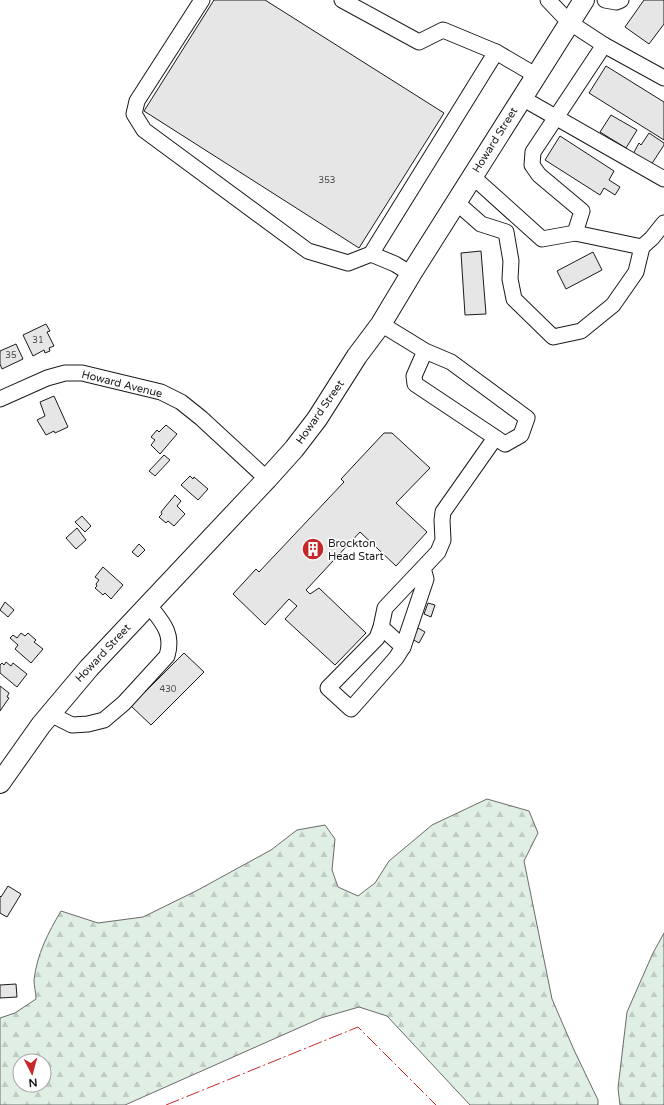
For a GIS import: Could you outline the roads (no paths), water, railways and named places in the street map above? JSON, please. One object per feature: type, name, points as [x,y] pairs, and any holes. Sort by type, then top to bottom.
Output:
[{"type":"main road","name":"Howard Street","points":[[0,783],[50,714],[89,668],[267,479],[294,449],[317,419],[357,356],[381,324],[472,176],[584,0]]},
{"type":"street","points":[[202,0],[138,101],[134,114],[144,130],[308,251],[348,263],[371,254],[496,52]]},
{"type":"street","points":[[342,0],[419,42],[442,30],[496,52],[536,76]]},
{"type":"street","points":[[548,0],[569,22],[664,78]]},
{"type":"street","points":[[605,0],[616,2],[621,0]]},
{"type":"street","points":[[575,233],[582,210],[539,175],[532,165],[533,152],[604,44]]},
{"type":"street","points":[[522,98],[664,179]]},
{"type":"street","points":[[472,176],[542,239],[575,233],[642,247]]},
{"type":"street","points":[[456,202],[481,224],[506,232],[511,260],[510,279],[514,299],[553,337],[581,331],[613,306],[636,272],[642,247],[652,238],[664,223]]},
{"type":"street","points":[[371,254],[395,264],[411,274]]},
{"type":"street","points":[[381,324],[425,351],[451,362],[527,418],[521,435],[505,444],[415,384],[414,376],[425,351]]},
{"type":"street","name":"Howard Avenue","points":[[0,399],[47,378],[65,373],[82,373],[161,392],[181,402],[201,418],[267,479]]},
{"type":"street","points":[[423,568],[426,579],[403,647],[396,658],[350,709],[328,688],[377,638],[385,608],[438,552],[443,540],[443,512],[495,438]]},
{"type":"street","points":[[50,714],[72,725],[88,724],[104,720],[124,703],[167,656],[169,636],[164,624],[148,604]]},
{"type":"street","points":[[381,627],[403,647]]},
{"type":"place","name":"Brockton Head Start","points":[[313,549]]}]
